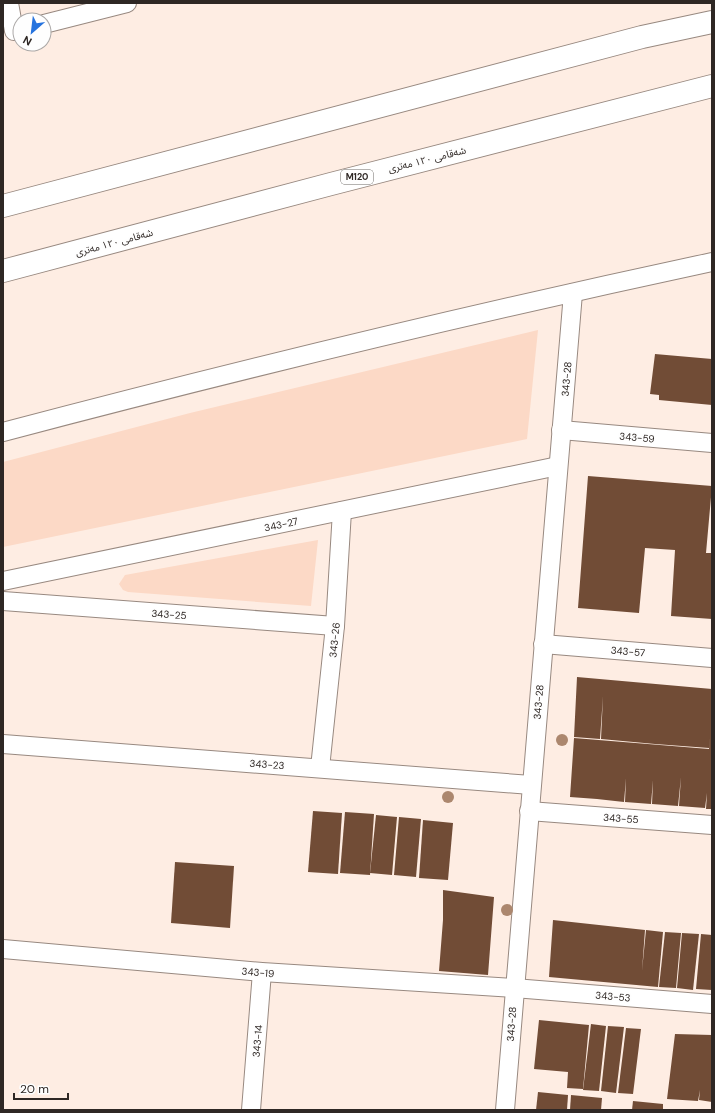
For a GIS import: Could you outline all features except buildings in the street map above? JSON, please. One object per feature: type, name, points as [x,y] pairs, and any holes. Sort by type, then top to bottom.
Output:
[{"type":"highway","points":[[3,206],[642,37],[712,22]]},
{"type":"highway","name":"شەقامی ١٢٠ مەتری","points":[[3,271],[331,184],[712,86]]},
{"type":"street","points":[[9,3],[12,32]]},
{"type":"street","points":[[52,22],[127,3]]},
{"type":"street","points":[[3,432],[184,384],[712,262]]},
{"type":"street","name":"343-28","points":[[504,1110],[573,293]]},
{"type":"street","name":"343-59","points":[[561,430],[712,443]]},
{"type":"street","name":"343-27","points":[[3,581],[558,466]]},
{"type":"street","name":"343-26","points":[[320,768],[335,626],[342,511]]},
{"type":"street","name":"343-25","points":[[3,601],[335,626]]},
{"type":"street","name":"343-57","points":[[543,644],[712,658]]},
{"type":"street","name":"343-23","points":[[3,744],[531,785]]},
{"type":"street","name":"343-55","points":[[529,811],[712,825]]},
{"type":"street","name":"343-19","points":[[3,949],[262,972],[514,988]]},
{"type":"street","name":"343-14","points":[[252,1110],[262,972]]},
{"type":"street","name":"343-53","points":[[514,988],[712,1004]]},
{"type":"shaded area","points":[[538,330],[527,439],[3,547],[3,462],[190,413]]},
{"type":"shaded area","points":[[318,540],[311,606],[128,592],[123,590],[119,584],[125,575]]}]
